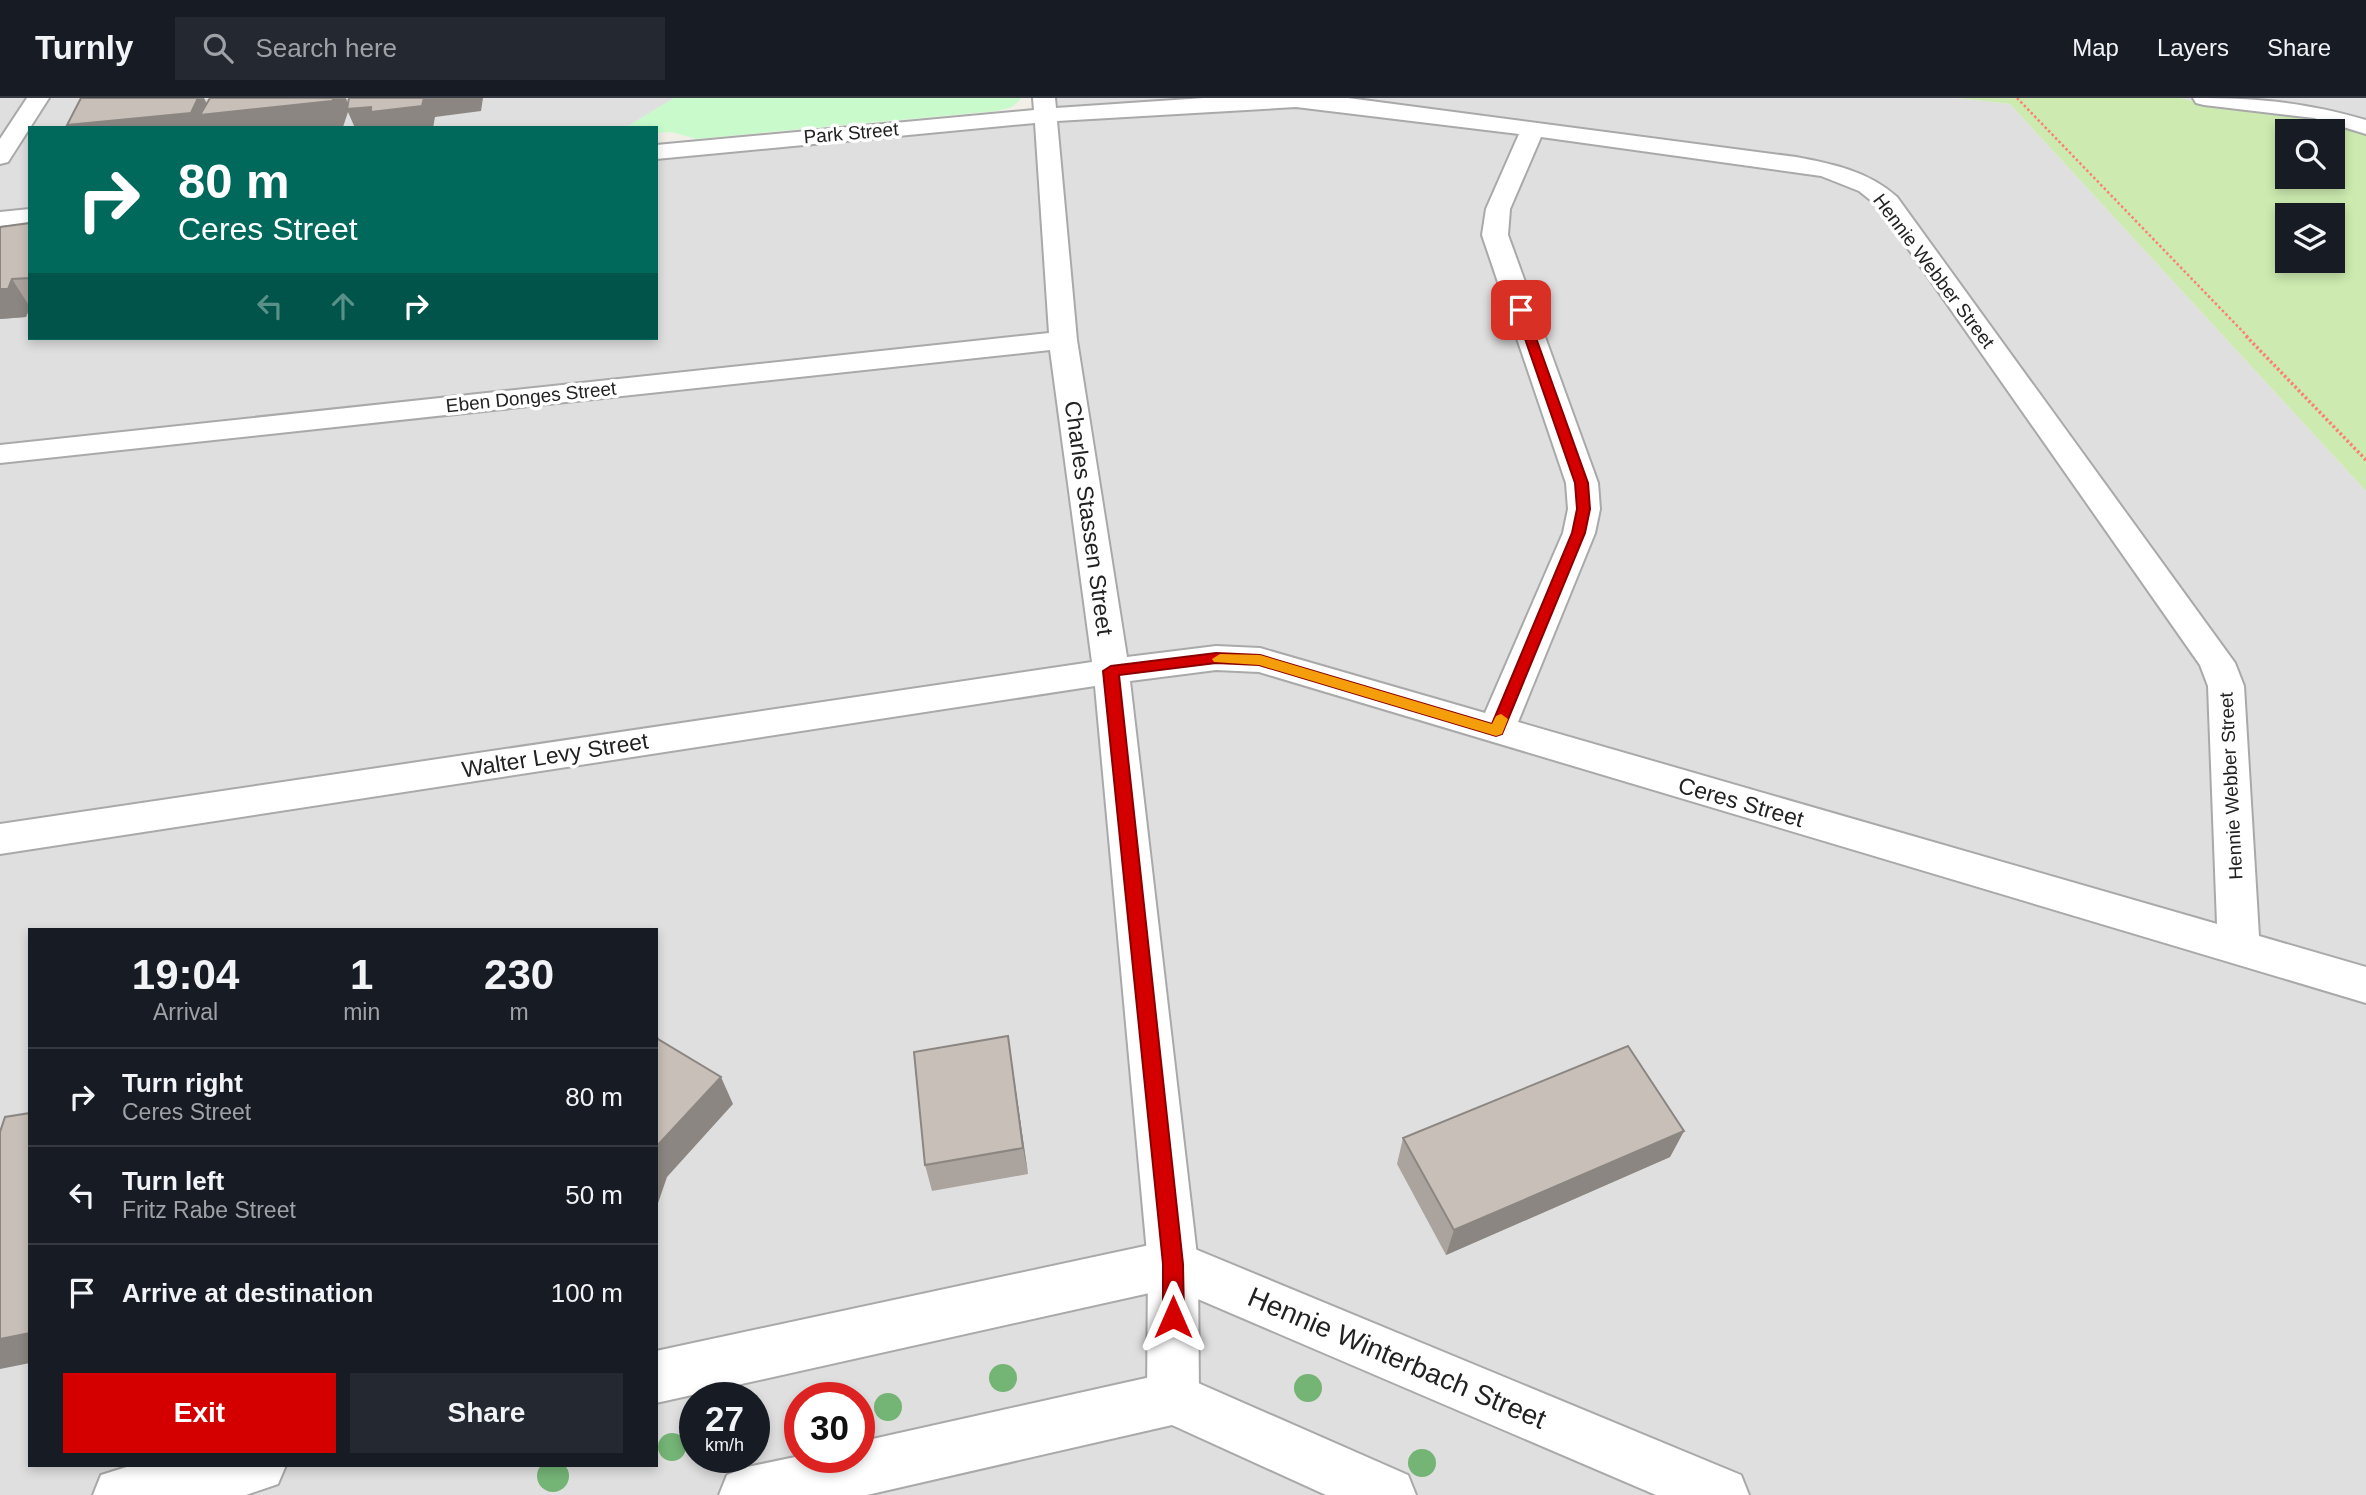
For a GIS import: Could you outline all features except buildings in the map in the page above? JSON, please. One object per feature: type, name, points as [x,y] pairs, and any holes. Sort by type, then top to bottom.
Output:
[{"type":"street","points":[[1,154],[38,98]]},
{"type":"street","points":[[2204,98],[2316,111],[2366,127]]},
{"type":"street","name":"Hennie Webber Street","points":[[1045,106],[1296,100],[1328,102],[1818,168],[1861,181],[1878,191],[2217,663],[2226,686],[2239,948]]},
{"type":"street","name":"Park Street","points":[[658,152],[1045,106]]},
{"type":"street","name":"Charles Stassen Street","points":[[1045,106],[1063,340],[1111,671],[1173,1264],[1173,1398]]},
{"type":"street","points":[[1496,730],[1578,533],[1584,509],[1582,483],[1495,235],[1498,209],[1531,131]]},
{"type":"street","points":[[0,219],[28,216]]},
{"type":"street","name":"Eben Donges Street","points":[[0,454],[1063,340]]},
{"type":"street","name":"Ceres Street","points":[[1111,671],[1216,658],[1260,660],[2366,985]]},
{"type":"street","name":"Walter Levy Street","points":[[0,839],[1111,671]]},
{"type":"street","points":[[658,1377],[1173,1264]]},
{"type":"street","name":"Hennie Winterbach Street","points":[[1173,1264],[1720,1495]]},
{"type":"street","points":[[747,1495],[1173,1398],[1388,1495]]},
{"type":"street","points":[[121,1495],[250,1467]]},
{"type":"path","points":[[2017,98],[2366,460]]},
{"type":"shaded area","points":[[0,98],[674,98],[628,126],[28,126],[28,340],[658,340],[658,151],[1045,114],[1043,98],[1958,98],[2010,104],[2366,491],[2366,1495],[0,1495]]},
{"type":"shaded area","points":[[2180,98],[2366,98],[2366,135],[2345,126],[2345,119],[2319,119],[2221,108]]},
{"type":"green space","points":[[674,98],[1020,98],[1012,107],[997,111],[696,139],[672,132],[658,133],[658,126],[628,126]]},
{"type":"green space","points":[[1958,98],[2180,98],[2221,108],[2319,119],[2275,119],[2275,189],[2345,189],[2345,126],[2366,135],[2366,491],[2010,104]]},
{"type":"slow traffic","points":[[1220,659],[1260,660],[1496,730],[1501,719]]},
{"type":"route","points":[[1173,1317],[1173,1264],[1111,671],[1216,658],[1260,660],[1496,730],[1578,533],[1584,509],[1582,483],[1521,310]]}]
